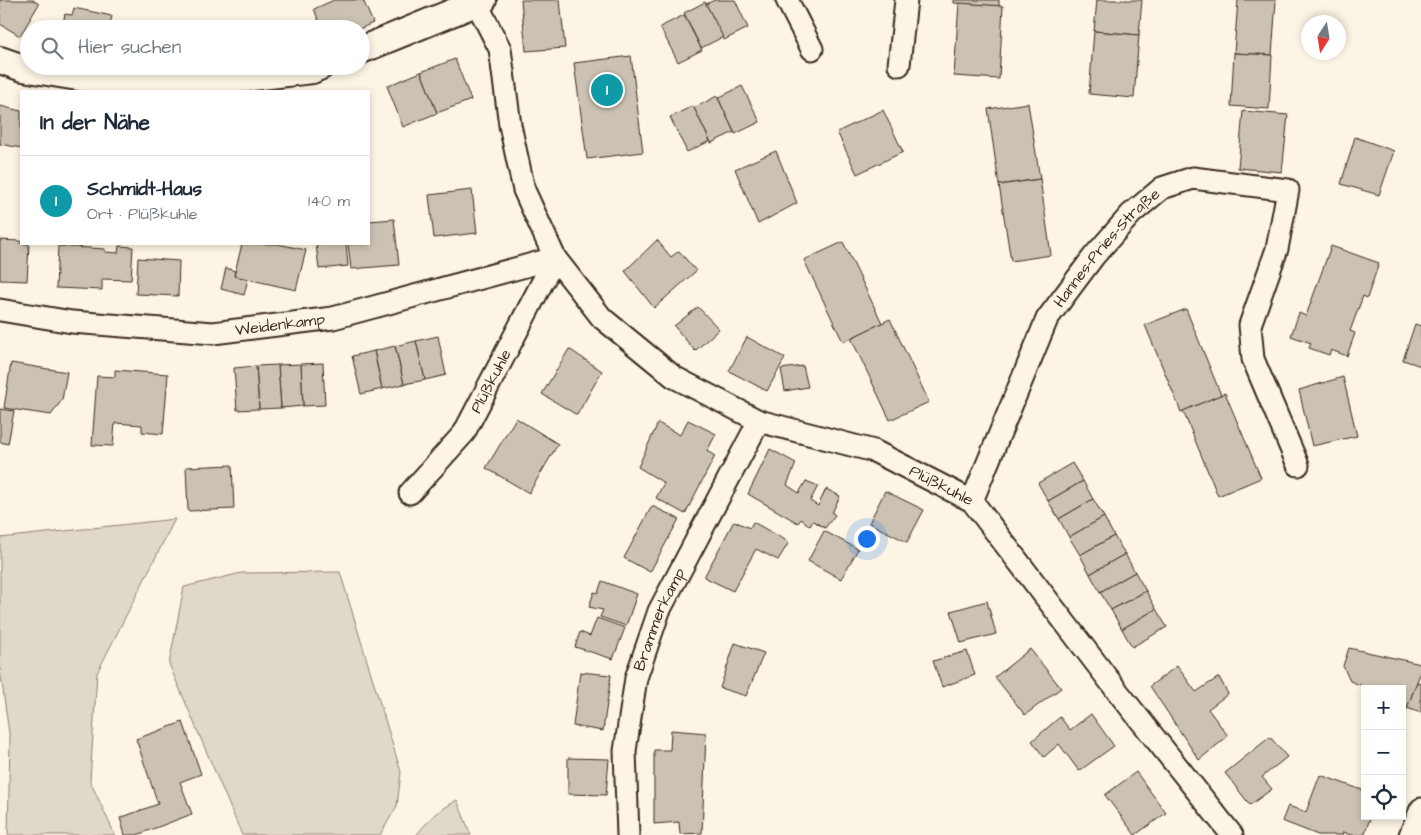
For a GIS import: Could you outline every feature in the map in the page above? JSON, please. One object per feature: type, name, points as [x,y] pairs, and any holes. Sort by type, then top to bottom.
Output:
[{"type":"street","points":[[787,0],[812,49]]},
{"type":"street","points":[[899,65],[906,0]]},
{"type":"street","points":[[370,46],[480,2]]},
{"type":"street","name":"Plüßkuhle","points":[[480,2],[500,50],[510,125],[524,190],[555,258],[602,318],[674,377],[759,421],[874,451],[972,501],[1118,692],[1232,835]]},
{"type":"street","points":[[0,60],[20,67]]},
{"type":"street","points":[[65,75],[114,83],[213,82],[271,75]]},
{"type":"street","name":"Hannes-Pries-Straße","points":[[972,501],[1047,318],[1094,256],[1131,214],[1162,188],[1193,178],[1288,190],[1277,249],[1250,325],[1253,359],[1298,464]]},
{"type":"street","name":"Plüßkuhle","points":[[410,493],[464,433],[555,258]]},
{"type":"street","name":"Weidenkamp","points":[[0,310],[72,322],[212,333],[333,318],[555,258]]},
{"type":"street","name":"Brammerkamp","points":[[628,835],[625,751],[636,678],[659,611],[759,421]]},
{"type":"street","points":[[1410,835],[1421,809]]},
{"type":"shaded area","points":[[175,519],[97,673],[90,781],[115,835],[8,835],[10,741],[0,668],[0,538]]},
{"type":"shaded area","points":[[340,572],[401,772],[397,806],[380,835],[242,835],[169,664],[184,587],[241,573]]},
{"type":"shaded area","points":[[457,800],[471,835],[416,835],[435,814]]},
{"type":"building","points":[[0,0],[33,0],[39,4],[30,20],[20,20],[20,36],[0,24]]},
{"type":"building","points":[[334,0],[363,0],[373,23],[370,24],[370,20],[318,20],[314,9]]},
{"type":"building","points":[[521,0],[560,0],[565,48],[526,51]]},
{"type":"building","points":[[715,0],[735,0],[748,28],[724,40],[706,4]]},
{"type":"building","points":[[954,0],[999,0],[999,6],[954,3]]},
{"type":"building","points":[[1097,0],[1142,0],[1139,35],[1094,31]]},
{"type":"building","points":[[1238,0],[1276,0],[1272,55],[1234,53]]},
{"type":"building","points":[[705,2],[723,37],[701,48],[684,13]]},
{"type":"building","points":[[959,3],[1003,6],[999,79],[954,76]]},
{"type":"building","points":[[74,8],[112,16],[111,20],[64,20],[65,14],[72,15]]},
{"type":"building","points":[[684,15],[702,50],[678,62],[660,27]]},
{"type":"building","points":[[1094,31],[1139,35],[1134,98],[1089,94]]},
{"type":"building","points":[[1234,53],[1272,55],[1269,109],[1231,106]]},
{"type":"building","points":[[631,56],[643,152],[587,159],[574,63]]},
{"type":"building","points":[[455,59],[471,100],[437,113],[421,72]]},
{"type":"building","points":[[421,72],[437,113],[403,127],[387,86]]},
{"type":"building","points":[[742,86],[760,122],[735,134],[718,98]]},
{"type":"building","points":[[717,96],[734,132],[711,143],[694,108]]},
{"type":"building","points":[[1028,103],[1040,179],[999,185],[988,109]]},
{"type":"building","points":[[0,106],[20,111],[20,148],[0,144]]},
{"type":"building","points":[[693,106],[710,141],[687,152],[670,117]]},
{"type":"building","points":[[883,110],[903,152],[857,174],[837,132]]},
{"type":"building","points":[[1243,111],[1288,115],[1282,172],[1238,168]]},
{"type":"building","points":[[1355,137],[1394,151],[1379,195],[1341,184]]},
{"type":"building","points":[[776,151],[797,203],[758,224],[735,169]]},
{"type":"building","points":[[1040,179],[1051,255],[1011,261],[999,185]]},
{"type":"building","points":[[472,190],[477,233],[434,238],[429,195]]},
{"type":"building","points":[[394,219],[399,265],[351,269],[348,245],[370,245],[370,221]]},
{"type":"building","points":[[0,240],[20,241],[20,245],[29,245],[27,281],[0,280]]},
{"type":"building","points":[[657,240],[671,257],[679,251],[696,271],[654,308],[625,271]]},
{"type":"building","points":[[843,242],[882,323],[843,342],[804,260]]},
{"type":"building","points":[[242,245],[283,245],[306,250],[296,290],[234,276]]},
{"type":"building","points":[[316,245],[346,245],[348,266],[319,269]]},
{"type":"building","points":[[58,246],[105,249],[105,252],[118,253],[119,246],[133,247],[131,280],[102,279],[102,290],[56,288]]},
{"type":"building","points":[[1331,246],[1379,263],[1367,298],[1363,296],[1350,331],[1355,333],[1347,356],[1331,350],[1329,355],[1309,348],[1311,343],[1291,336],[1299,313],[1306,316]]},
{"type":"building","points":[[138,258],[179,261],[178,296],[136,294]]},
{"type":"building","points":[[226,268],[235,271],[234,276],[248,279],[244,295],[221,289]]},
{"type":"building","points":[[698,307],[719,329],[695,351],[674,326]]},
{"type":"building","points":[[1186,309],[1221,395],[1181,412],[1145,325]]},
{"type":"building","points":[[890,319],[929,402],[890,420],[851,338]]},
{"type":"building","points":[[1415,324],[1421,326],[1421,366],[1403,360]]},
{"type":"building","points":[[438,336],[446,375],[425,380],[416,341]]},
{"type":"building","points":[[747,337],[785,358],[767,391],[729,371]]},
{"type":"building","points":[[416,341],[425,380],[404,384],[395,346]]},
{"type":"building","points":[[395,346],[404,384],[382,389],[374,351]]},
{"type":"building","points":[[569,349],[602,371],[577,415],[542,394]]},
{"type":"building","points":[[374,351],[382,389],[361,394],[352,356]]},
{"type":"building","points":[[11,363],[67,372],[62,400],[51,415],[4,408]]},
{"type":"building","points":[[323,363],[325,405],[303,406],[301,364]]},
{"type":"building","points":[[301,364],[303,406],[281,408],[278,365]]},
{"type":"building","points":[[278,365],[281,408],[259,409],[256,366]]},
{"type":"building","points":[[256,366],[259,409],[237,410],[234,368]]},
{"type":"building","points":[[803,366],[808,387],[785,391],[781,369]]},
{"type":"building","points":[[115,370],[168,374],[163,434],[142,432],[142,425],[115,423],[113,446],[92,445],[97,376],[115,377]]},
{"type":"building","points":[[1343,377],[1357,436],[1312,446],[1299,390]]},
{"type":"building","points":[[1225,393],[1261,478],[1218,496],[1183,411]]},
{"type":"building","points":[[0,409],[14,411],[8,444],[0,442]]},
{"type":"building","points":[[516,418],[558,444],[529,493],[486,468]]},
{"type":"building","points":[[688,420],[716,434],[707,451],[715,456],[685,514],[656,498],[664,483],[638,467],[658,423],[680,435]]},
{"type":"building","points":[[770,449],[796,463],[787,485],[799,493],[806,481],[818,486],[810,501],[818,506],[826,489],[840,496],[832,513],[835,515],[825,528],[813,521],[810,526],[801,519],[798,523],[748,494]]},
{"type":"building","points":[[1072,463],[1083,481],[1048,501],[1038,483]]},
{"type":"building","points":[[232,465],[234,509],[188,511],[186,467]]},
{"type":"building","points":[[1083,481],[1093,499],[1059,519],[1048,501]]},
{"type":"building","points":[[885,491],[924,510],[907,542],[869,523]]},
{"type":"building","points":[[1093,499],[1104,517],[1069,537],[1059,519]]},
{"type":"building","points":[[652,506],[679,519],[650,572],[624,558]]},
{"type":"building","points":[[1104,517],[1114,536],[1080,555],[1069,537]]},
{"type":"building","points":[[734,521],[750,528],[753,522],[789,542],[778,560],[756,549],[733,591],[704,577]]},
{"type":"building","points":[[824,531],[858,549],[841,579],[808,561]]},
{"type":"building","points":[[1114,536],[1125,554],[1090,574],[1080,555]]},
{"type":"building","points":[[1125,554],[1135,572],[1100,592],[1090,574]]},
{"type":"building","points":[[1135,572],[1146,591],[1111,610],[1100,592]]},
{"type":"building","points":[[602,581],[637,594],[626,626],[600,617],[603,610],[589,607],[594,592],[598,593]]},
{"type":"building","points":[[1146,591],[1156,609],[1122,629],[1111,610]]},
{"type":"building","points":[[987,601],[996,634],[961,643],[951,611]]},
{"type":"building","points":[[1156,609],[1167,627],[1132,647],[1122,629]]},
{"type":"building","points":[[597,618],[625,628],[613,659],[575,647],[580,632],[590,636]]},
{"type":"building","points":[[735,643],[764,653],[746,696],[720,688]]},
{"type":"building","points":[[1349,648],[1421,664],[1421,671],[1406,711],[1406,685],[1361,685],[1350,681],[1343,666]]},
{"type":"building","points":[[1030,649],[1061,688],[1025,715],[995,677]]},
{"type":"building","points":[[967,651],[975,675],[942,687],[933,661]]},
{"type":"building","points":[[1177,666],[1196,692],[1219,677],[1228,694],[1208,709],[1228,736],[1199,760],[1150,686]]},
{"type":"building","points":[[580,672],[611,675],[603,731],[573,726]]},
{"type":"building","points":[[1417,682],[1421,683],[1421,713],[1407,708]]},
{"type":"building","points":[[1091,714],[1114,746],[1079,771],[1059,744],[1044,757],[1032,741],[1060,717],[1070,730]]},
{"type":"building","points":[[183,722],[201,774],[180,782],[192,814],[137,835],[125,835],[120,818],[158,804],[136,739]]},
{"type":"building","points":[[671,730],[706,733],[702,833],[680,834],[679,822],[654,824],[654,750],[670,750]]},
{"type":"building","points":[[1270,737],[1287,757],[1262,777],[1272,789],[1250,805],[1225,773]]},
{"type":"building","points":[[568,758],[609,759],[606,795],[568,794]]},
{"type":"building","points":[[1136,772],[1166,813],[1135,835],[1105,795]]},
{"type":"building","points":[[1320,775],[1361,790],[1361,820],[1370,820],[1364,835],[1351,835],[1343,832],[1342,835],[1318,835],[1282,821],[1288,806],[1306,812]]},
{"type":"place","name":"Schmidt-Haus","points":[[607,90]]}]
